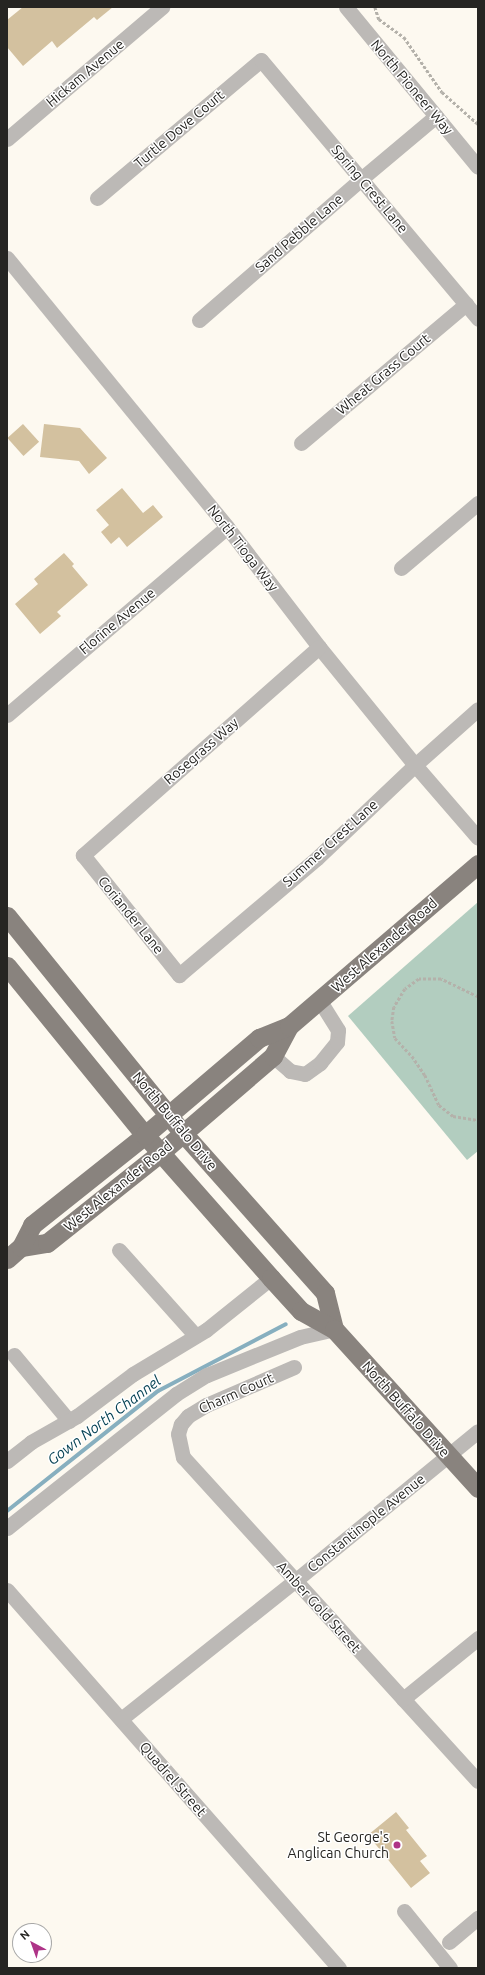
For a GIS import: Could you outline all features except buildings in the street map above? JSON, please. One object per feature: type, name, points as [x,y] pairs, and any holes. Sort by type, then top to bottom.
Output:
[{"type":"main road","name":"West Alexander Road","points":[[14,1253],[32,1225],[145,1134],[259,1038],[289,1026],[478,864]]},
{"type":"main road","name":"North Buffalo Drive","points":[[7,916],[183,1133],[324,1293],[334,1329]]},
{"type":"main road","name":"North Buffalo Drive","points":[[7,966],[160,1153],[271,1278],[301,1310],[334,1329],[478,1488]]},
{"type":"main road","name":"West Alexander Road","points":[[14,1253],[47,1243],[160,1153],[273,1056],[289,1026]]},
{"type":"street","name":"Hickam Avenue","points":[[7,139],[162,7]]},
{"type":"street","name":"North Pioneer Way","points":[[346,7],[478,167]]},
{"type":"street","name":"Spring Crest Lane","points":[[261,60],[478,319]]},
{"type":"street","name":"Turtle Dove Court","points":[[97,198],[261,60]]},
{"type":"street","name":"Sand Pebble Lane","points":[[199,320],[436,116]]},
{"type":"street","name":"North Tioga Way","points":[[7,258],[227,527],[319,647],[415,765],[478,838]]},
{"type":"street","name":"Wheat Grass Court","points":[[301,443],[466,304]]},
{"type":"street","points":[[401,568],[478,503]]},
{"type":"street","name":"Florine Avenue","points":[[7,715],[227,527]]},
{"type":"street","name":"Rosegrass Way","points":[[83,855],[319,647]]},
{"type":"street","name":"Summer Crest Lane","points":[[179,975],[317,858],[415,765],[478,709]]},
{"type":"street","name":"Coriander Lane","points":[[83,855],[179,975]]},
{"type":"street","points":[[273,1056],[290,1071],[306,1074],[320,1063],[337,1042],[338,1030],[319,1000]]},
{"type":"street","points":[[119,1250],[196,1336]]},
{"type":"street","points":[[7,1461],[31,1442],[69,1421],[133,1374],[225,1317],[271,1278]]},
{"type":"street","points":[[7,1528],[176,1394],[207,1375],[300,1337],[334,1329]]},
{"type":"street","points":[[14,1355],[69,1421]]},
{"type":"street","name":"Charm Court","points":[[181,1424],[188,1416],[206,1404],[294,1367]]},
{"type":"street","name":"Amber Gold Street","points":[[181,1424],[178,1434],[183,1457],[478,1781]]},
{"type":"street","name":"Constantinople Avenue","points":[[121,1719],[296,1580],[478,1431]]},
{"type":"street","name":"Quadrel Street","points":[[7,1590],[339,1968]]},
{"type":"street","points":[[403,1698],[478,1638]]},
{"type":"street","points":[[404,1911],[450,1968]]},
{"type":"street","points":[[449,1942],[478,1918]]},
{"type":"path","points":[[375,7],[379,19],[404,37],[442,92],[478,124]]},
{"type":"path","points":[[478,997],[441,979],[419,979],[405,989],[394,1007],[392,1021],[395,1038],[412,1056],[426,1075],[439,1105],[453,1116],[478,1120]]},
{"type":"green space","points":[[478,902],[478,1151],[467,1160],[348,1016]]},
{"type":"waterway","name":"Gown North Channel","points":[[7,1511],[158,1391],[286,1324]]},
{"type":"place","name":"St George's Anglican Church","points":[[397,1845]]}]
